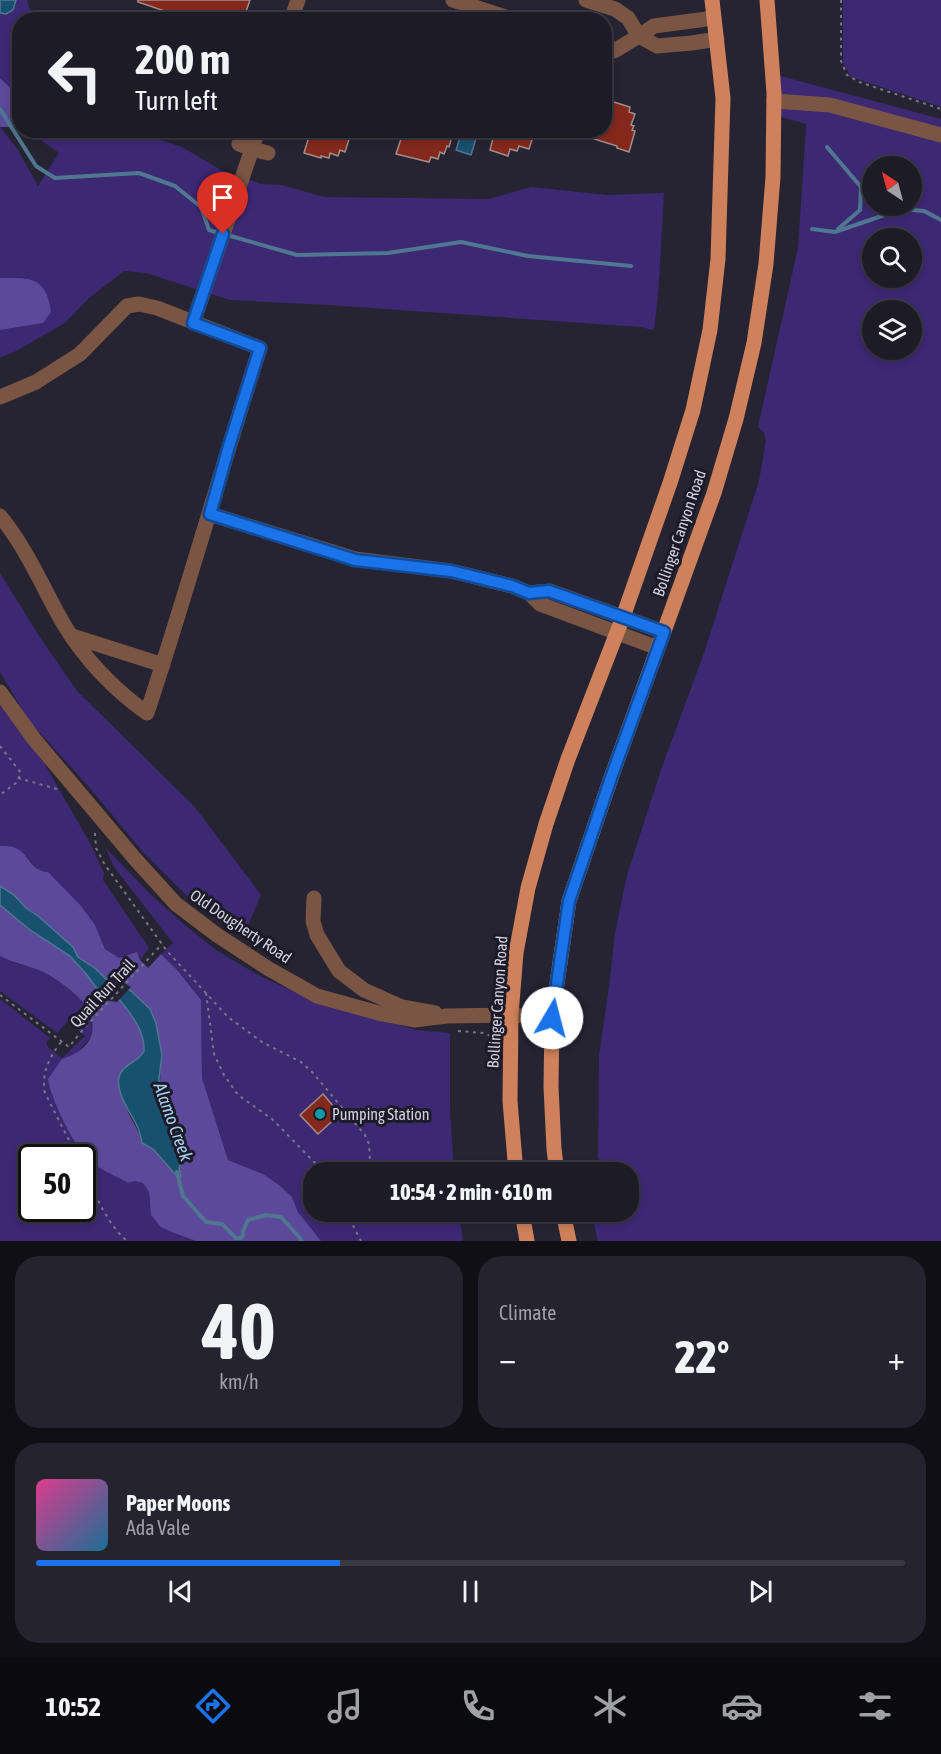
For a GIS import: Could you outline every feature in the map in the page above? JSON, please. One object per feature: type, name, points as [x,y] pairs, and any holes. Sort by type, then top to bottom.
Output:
[{"type":"main road","name":"Bollinger Canyon Road","points":[[515,1162],[510,1098],[511,1015],[516,953],[528,888],[568,759],[617,634],[670,483],[693,410],[710,330],[718,259],[723,98],[712,0]]},
{"type":"main road","name":"Bollinger Canyon Road","points":[[556,1162],[551,1087],[552,1018],[569,901],[714,493],[736,419],[754,343],[766,264],[773,177],[774,101],[767,0]]},
{"type":"main road","points":[[524,1222],[527,1241]]},
{"type":"main road","points":[[565,1222],[569,1241]]},
{"type":"street","points":[[453,0],[490,12]]},
{"type":"street","points":[[586,0],[615,9],[628,18],[639,36],[657,46],[717,39]]},
{"type":"street","points":[[628,0],[628,18]]},
{"type":"street","points":[[612,50],[654,26],[714,18]]},
{"type":"street","points":[[774,101],[830,105],[941,135]]},
{"type":"street","points":[[193,323],[242,176],[246,146],[252,138]]},
{"type":"street","points":[[246,146],[268,153]]},
{"type":"street","points":[[0,397],[36,382],[80,354],[127,306],[139,304],[157,308],[260,348],[147,713],[131,702],[107,679],[72,636],[0,516]]},
{"type":"street","points":[[210,514],[355,560],[451,571],[512,586],[529,593],[540,604],[658,648]]},
{"type":"street","points":[[529,593],[549,591],[664,632]]},
{"type":"street","points":[[72,636],[163,665]]},
{"type":"street","name":"Old Dougherty Road","points":[[0,692],[34,739],[176,904],[269,969],[318,996],[382,1014],[414,1020],[447,1016],[511,1015],[552,1018]]},
{"type":"street","points":[[314,898],[314,921],[317,935],[339,971],[364,990],[402,1007],[447,1016]]},
{"type":"path","points":[[841,0],[841,61],[847,75],[859,82],[941,109]]},
{"type":"path","points":[[0,746],[21,773],[16,783],[0,795]]},
{"type":"path","points":[[18,778],[83,797]]},
{"type":"path","points":[[101,818],[94,835],[96,848],[105,866],[167,951],[228,1017],[262,1042],[301,1062],[324,1083],[365,1135],[369,1144],[370,1162]]},
{"type":"path","name":"Quail Run Trail","points":[[0,994],[69,1047],[162,944]]},
{"type":"path","points":[[206,993],[214,1054],[224,1075],[238,1095],[272,1119],[314,1162]]},
{"type":"path","points":[[62,1041],[47,1064],[43,1083],[45,1093],[71,1144]]},
{"type":"path","points":[[96,1194],[107,1216],[127,1241]]},
{"type":"path","points":[[351,1222],[361,1241]]},
{"type":"shaded area","points":[[0,0],[27,0],[31,12],[12,12],[12,89],[0,78]]},
{"type":"shaded area","points":[[843,0],[941,0],[941,107],[851,77],[843,63]]},
{"type":"shaded area","points":[[773,74],[941,119],[941,1241],[598,1241],[593,1222],[639,1222],[639,1162],[601,1162],[598,1158],[599,1056],[615,933],[627,875],[662,767],[704,653],[759,481],[766,440],[764,433],[758,427],[798,248],[806,124],[772,114]]},
{"type":"shaded area","points":[[0,78],[12,89],[12,127],[0,127]]},
{"type":"shaded area","points":[[0,127],[18,150],[38,186],[59,153],[38,138],[155,138],[182,147],[221,170],[261,184],[282,185],[324,197],[489,199],[531,187],[607,195],[664,193],[654,330],[640,327],[230,300],[146,273],[124,271],[89,298],[65,323],[0,358],[0,330],[43,323],[15,278],[0,278]]},
{"type":"shaded area","points":[[0,278],[28,279],[41,285],[49,300],[51,312],[43,323],[0,330]]},
{"type":"shaded area","points":[[0,573],[77,691],[194,806],[261,895],[243,937],[199,908],[143,852],[89,787],[29,721],[0,672]]},
{"type":"shaded area","points":[[0,705],[44,763],[90,843],[104,873],[103,880],[149,948],[140,960],[139,955],[119,959],[105,949],[95,925],[48,872],[38,870],[19,851],[0,846]]},
{"type":"shaded area","points":[[0,846],[16,848],[37,869],[48,872],[81,906],[95,925],[105,949],[119,958],[137,952],[140,960],[148,968],[161,954],[178,971],[201,1000],[202,1078],[228,1160],[263,1174],[279,1185],[292,1197],[303,1222],[306,1222],[321,1241],[196,1241],[174,1233],[161,1227],[151,1215],[149,1192],[143,1183],[135,1181],[128,1183],[96,1166],[96,1144],[76,1144],[53,1098],[48,1079],[62,1059],[76,1053],[88,1042],[92,1033],[90,1015],[82,1001],[55,979],[41,971],[0,956],[0,905],[30,930],[70,956],[103,997],[119,999],[132,1017],[142,1037],[144,1051],[138,1060],[131,1064],[119,1084],[123,1098],[142,1143],[153,1149],[176,1175],[181,1176],[179,1168],[185,1150],[172,1126],[160,1089],[161,1048],[156,1023],[150,1009],[131,991],[112,985],[96,969],[78,957],[73,947],[38,916],[0,886]]},
{"type":"shaded area","points":[[105,847],[148,892],[186,926],[216,950],[260,976],[310,999],[416,1030],[450,1033],[450,1110],[453,1162],[303,1162],[303,1218],[292,1197],[263,1174],[228,1160],[202,1078],[201,1000],[161,954],[173,943],[114,867]]},
{"type":"shaded area","points":[[0,956],[41,970],[69,989],[79,997],[89,1012],[92,1028],[91,1037],[75,1055],[57,1106],[77,1144],[18,1144],[18,1222],[96,1222],[96,1165],[143,1183],[149,1192],[150,1207],[174,1233],[196,1241],[0,1241],[0,999],[50,1038],[46,1043],[48,1047],[62,1058],[85,1036],[68,1021],[57,1033],[0,991]]},
{"type":"shaded area","points":[[306,1222],[460,1222],[463,1241],[321,1241]]},
{"type":"water","points":[[0,0],[16,0],[13,10],[6,14],[0,13]]},
{"type":"water","points":[[460,138],[476,138],[471,155],[456,150]]},
{"type":"water","points":[[0,886],[38,916],[73,947],[78,957],[96,969],[112,985],[117,982],[131,991],[150,1009],[156,1023],[162,1055],[160,1089],[172,1126],[185,1150],[179,1168],[181,1176],[176,1175],[153,1149],[142,1143],[138,1128],[121,1095],[119,1081],[122,1070],[139,1058],[144,1051],[140,1030],[132,1017],[119,999],[103,997],[70,956],[30,930],[0,905]]},
{"type":"pier","points":[[121,981],[131,987],[117,1002],[103,1000]]},
{"type":"building","points":[[138,0],[250,0],[246,12],[167,12],[138,2]]},
{"type":"building","points":[[612,101],[630,107],[629,112],[635,114],[631,125],[634,126],[632,130],[635,131],[629,152],[591,138],[612,138]]},
{"type":"building","points":[[309,138],[349,138],[345,152],[340,150],[338,156],[330,153],[329,158],[321,156],[321,158],[304,153]]},
{"type":"building","points":[[401,138],[452,138],[444,154],[440,152],[438,159],[431,157],[429,162],[396,154]]},
{"type":"building","points":[[493,138],[532,138],[529,149],[519,146],[517,151],[510,149],[508,156],[490,150]]},
{"type":"building","name":"Pumping Station","points":[[323,1094],[340,1114],[318,1134],[300,1115]]},
{"type":"waterway","points":[[0,109],[12,128]]},
{"type":"waterway","points":[[18,138],[36,166],[55,178],[139,173],[175,186],[201,207],[209,230],[219,233]]},
{"type":"waterway","points":[[827,147],[861,187],[860,210],[838,229]]},
{"type":"waterway","points":[[812,229],[835,232],[902,209],[924,211],[941,220]]},
{"type":"waterway","points":[[227,235],[297,255],[388,253],[461,242],[528,256],[631,266]]},
{"type":"waterway","name":"Alamo Creek","points":[[177,1172],[183,1196],[206,1222],[222,1224],[236,1238],[241,1238],[248,1220],[266,1215],[281,1217],[301,1241]]},
{"type":"place","name":"Pumping Station","points":[[320,1114]]},
{"type":"route","points":[[223,234],[193,323],[260,348],[210,514],[355,560],[451,571],[512,586],[529,593],[549,591],[664,632],[569,901],[552,1018]]}]
